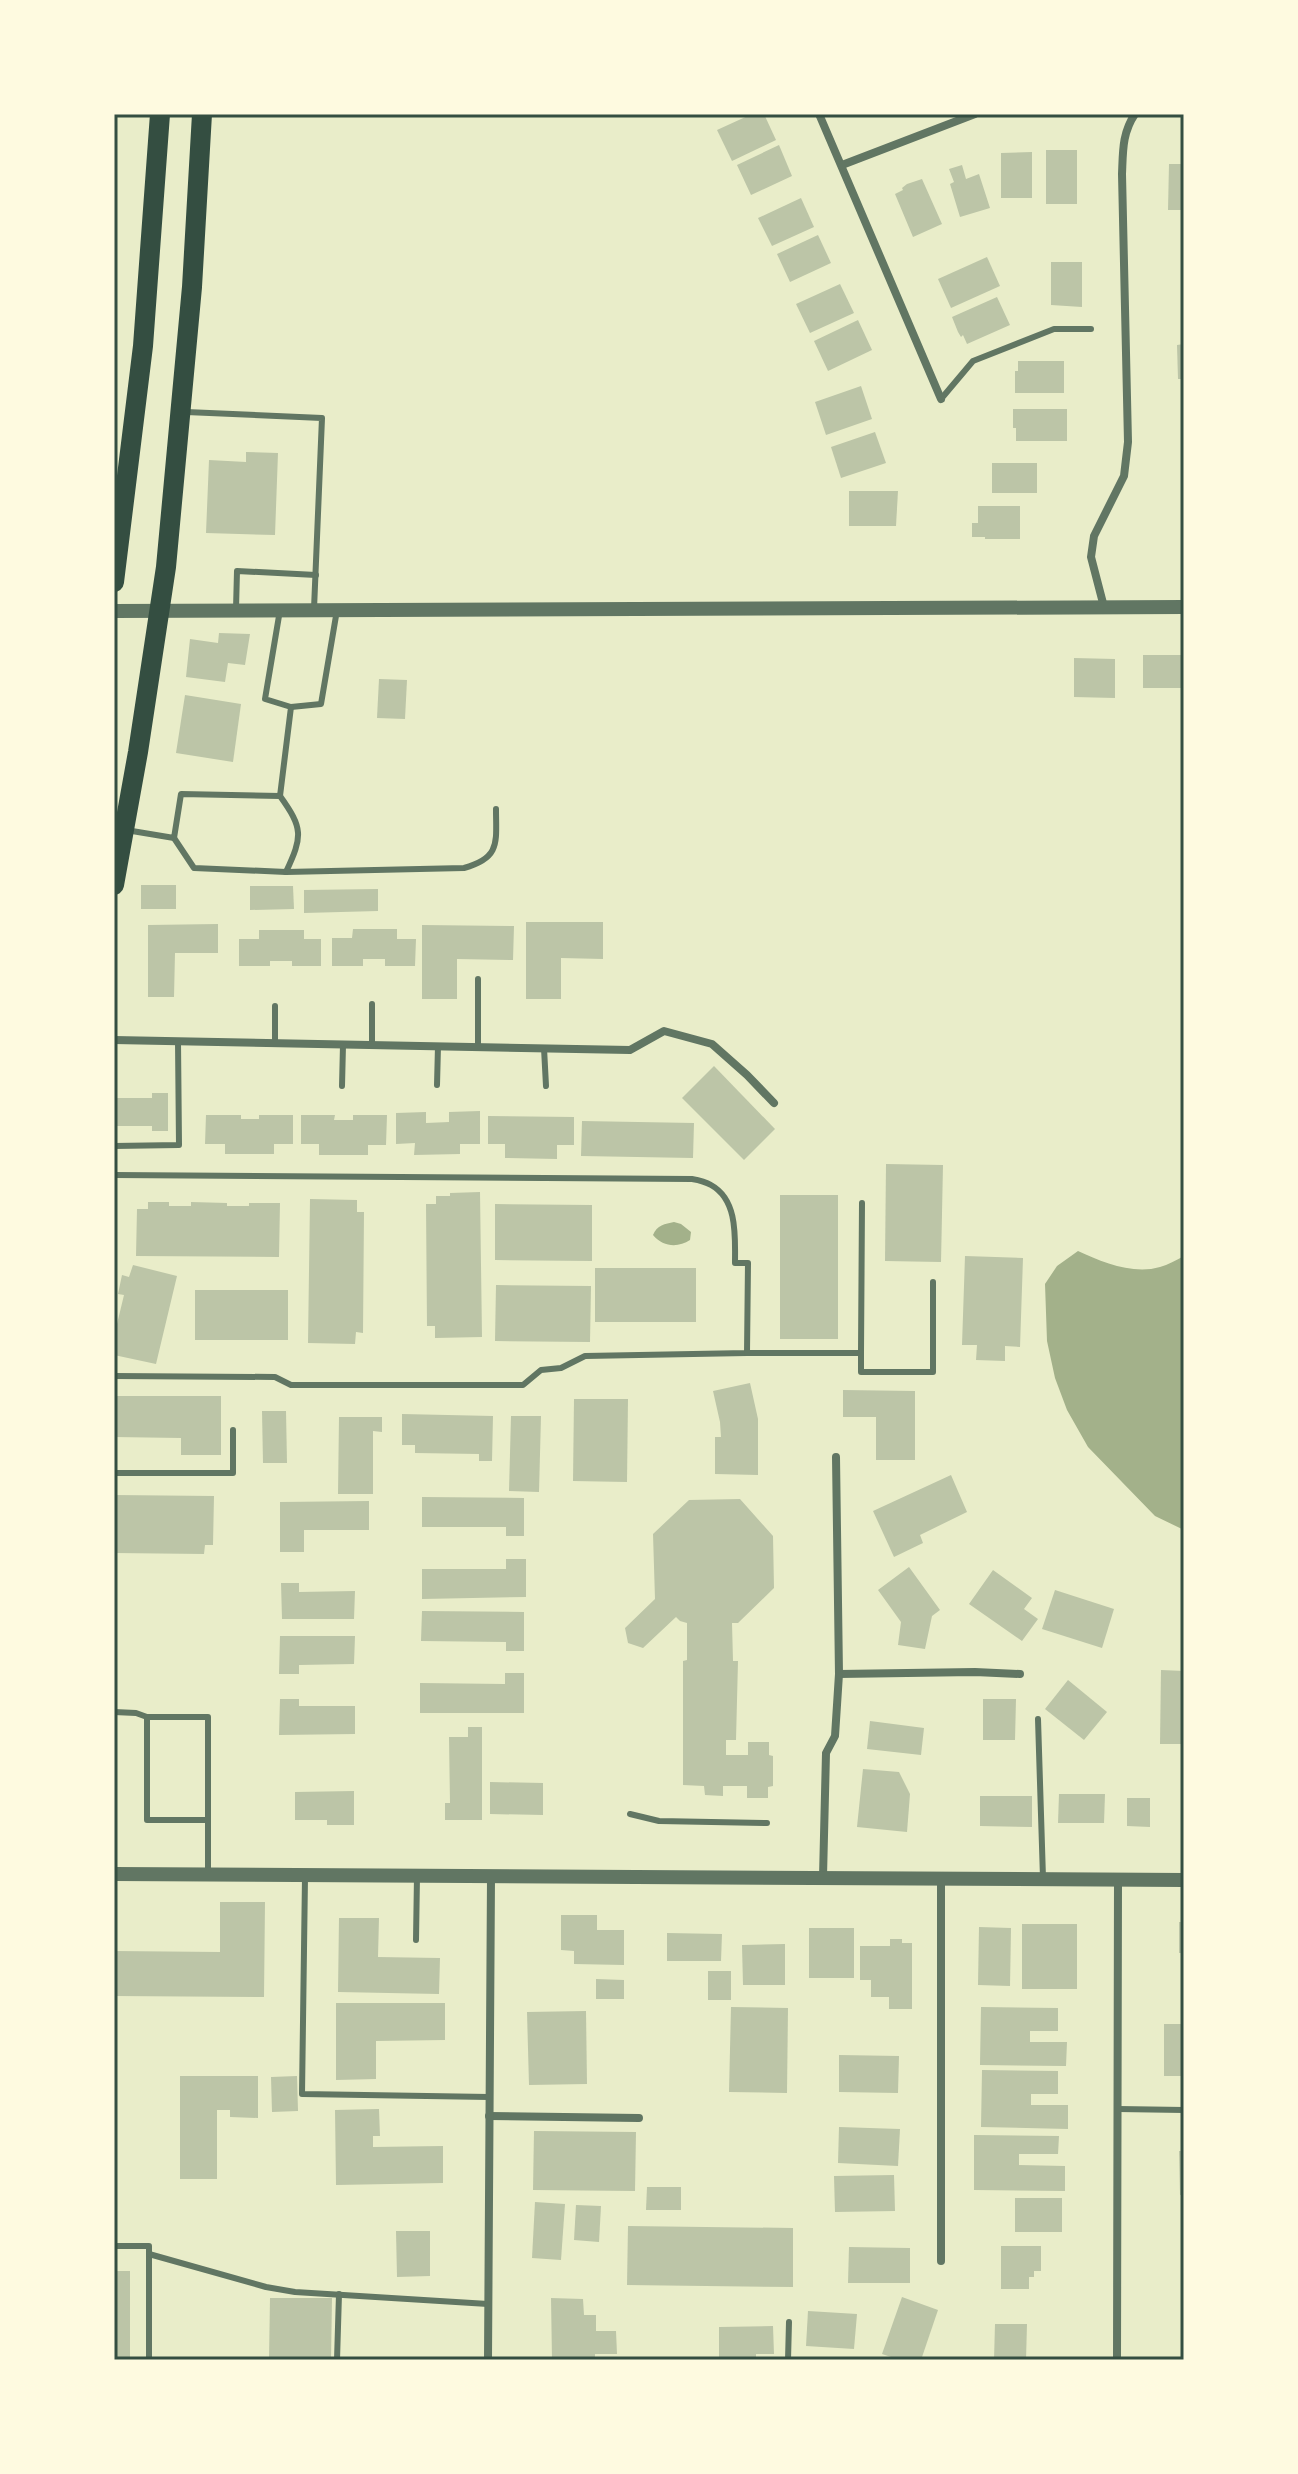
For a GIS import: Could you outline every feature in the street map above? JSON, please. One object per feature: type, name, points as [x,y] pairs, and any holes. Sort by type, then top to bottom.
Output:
[{"type":"main road","points":[[114,582],[143,346],[160,114]]},
{"type":"main road","points":[[114,885],[160,610],[182,412],[202,114]]},
{"type":"street","points":[[819,114],[941,399]]},
{"type":"street","points":[[842,165],[975,114]]},
{"type":"street","points":[[1104,607],[1091,557],[1094,536],[1124,476],[1128,442],[1122,174],[1124,137],[1134,114]]},
{"type":"street","points":[[114,611],[1184,607]]},
{"type":"street","points":[[114,1040],[630,1050],[664,1031],[712,1044],[774,1103]]},
{"type":"street","points":[[823,1877],[826,1753],[835,1736],[839,1674],[836,1457]]},
{"type":"street","points":[[839,1674],[1020,1674]]},
{"type":"street","points":[[114,1874],[1184,1880]]},
{"type":"street","points":[[488,2360],[491,1877]]},
{"type":"street","points":[[941,1878],[941,2261]]},
{"type":"street","points":[[1117,2360],[1118,1881]]},
{"type":"street","points":[[489,2116],[639,2118]]},
{"type":"lane","points":[[941,399],[973,361],[1054,329],[1091,329]]},
{"type":"lane","points":[[182,412],[322,418],[314,610]]},
{"type":"lane","points":[[236,610],[237,571],[316,575]]},
{"type":"lane","points":[[280,610],[265,699],[291,707],[321,704],[337,610]]},
{"type":"lane","points":[[286,872],[297,850],[298,820],[280,796],[291,707]]},
{"type":"lane","points":[[280,796],[181,794],[174,838],[194,868],[286,872],[464,868],[486,859],[494,851],[496,809]]},
{"type":"lane","points":[[125,830],[174,838]]},
{"type":"lane","points":[[478,979],[478,1047]]},
{"type":"lane","points":[[372,1004],[372,1045]]},
{"type":"lane","points":[[275,1006],[275,1044]]},
{"type":"lane","points":[[114,1146],[179,1145],[178,1042]]},
{"type":"lane","points":[[342,1086],[343,1045]]},
{"type":"lane","points":[[437,1085],[438,1046]]},
{"type":"lane","points":[[544,1048],[546,1086]]},
{"type":"lane","points":[[114,1175],[692,1179],[712,1185],[726,1199],[735,1224],[735,1263],[748,1263],[747,1353]]},
{"type":"lane","points":[[862,1203],[861,1372],[933,1372],[933,1282]]},
{"type":"lane","points":[[114,1376],[275,1377],[291,1385],[523,1385],[541,1370],[561,1368],[585,1356],[861,1353]]},
{"type":"lane","points":[[114,1473],[233,1473],[233,1430]]},
{"type":"lane","points":[[114,1712],[147,1717],[208,1717],[208,1875]]},
{"type":"lane","points":[[147,1717],[147,1820],[208,1820]]},
{"type":"lane","points":[[1038,1719],[1043,1878]]},
{"type":"lane","points":[[630,1814],[659,1821],[767,1823]]},
{"type":"lane","points":[[305,1875],[302,2094],[489,2097]]},
{"type":"lane","points":[[416,1940],[417,1876]]},
{"type":"lane","points":[[1118,2109],[1184,2110]]},
{"type":"lane","points":[[114,2246],[149,2246],[149,2360]]},
{"type":"lane","points":[[149,2254],[266,2287],[295,2292],[488,2304]]},
{"type":"lane","points":[[337,2360],[339,2294]]},
{"type":"lane","points":[[788,2360],[789,2322]]},
{"type":"shaded area","points":[[674,1222],[691,1232],[690,1240],[671,1245],[653,1235],[659,1227]]},
{"type":"shaded area","points":[[1078,1251],[1107,1263],[1139,1269],[1163,1266],[1184,1256],[1184,1530],[1155,1516],[1088,1447],[1067,1410],[1055,1378],[1047,1341],[1045,1284],[1057,1266]]},
{"type":"building","points":[[752,114],[764,114],[776,140],[732,161],[717,130]]},
{"type":"building","points":[[779,145],[792,176],[751,195],[737,165]]},
{"type":"building","points":[[1046,150],[1077,150],[1077,204],[1046,204]]},
{"type":"building","points":[[1032,152],[1032,198],[1001,198],[1001,153]]},
{"type":"building","points":[[1169,164],[1184,164],[1184,210],[1168,210]]},
{"type":"building","points":[[962,165],[966,179],[979,174],[990,208],[960,217],[949,169]]},
{"type":"building","points":[[922,179],[942,224],[913,237],[895,194],[907,184]]},
{"type":"building","points":[[801,198],[814,227],[772,246],[758,218]]},
{"type":"building","points":[[818,235],[831,263],[790,282],[777,254]]},
{"type":"building","points":[[987,257],[1000,286],[951,308],[938,279]]},
{"type":"building","points":[[1051,262],[1082,262],[1082,307],[1051,305]]},
{"type":"building","points":[[840,284],[854,313],[810,333],[796,304]]},
{"type":"building","points":[[997,297],[1010,325],[967,344],[952,317]]},
{"type":"building","points":[[858,320],[872,350],[828,371],[814,341]]},
{"type":"building","points":[[1184,344],[1184,379],[1178,379],[1177,345]]},
{"type":"building","points":[[1018,361],[1064,361],[1064,393],[1015,393]]},
{"type":"building","points":[[861,386],[872,419],[826,435],[815,402]]},
{"type":"building","points":[[1013,409],[1067,409],[1067,441],[1016,441]]},
{"type":"building","points":[[875,432],[886,463],[841,478],[831,447]]},
{"type":"building","points":[[246,452],[278,453],[275,535],[206,533],[209,460],[246,462]]},
{"type":"building","points":[[992,463],[1037,463],[1037,493],[992,493]]},
{"type":"building","points":[[849,491],[898,491],[896,526],[849,526]]},
{"type":"building","points":[[978,506],[1020,506],[1020,539],[972,537],[972,523],[978,523]]},
{"type":"building","points":[[219,633],[250,634],[245,665],[228,663],[225,682],[186,677],[190,639],[218,643]]},
{"type":"building","points":[[1143,655],[1184,655],[1184,688],[1143,688]]},
{"type":"building","points":[[1074,658],[1115,659],[1115,698],[1074,697]]},
{"type":"building","points":[[379,679],[407,680],[405,719],[377,718]]},
{"type":"building","points":[[185,695],[241,704],[233,762],[176,753]]},
{"type":"building","points":[[141,885],[176,885],[176,909],[141,909]]},
{"type":"building","points":[[250,886],[293,886],[294,909],[250,910]]},
{"type":"building","points":[[378,889],[378,911],[304,913],[304,890]]},
{"type":"building","points":[[526,922],[603,922],[603,959],[561,958],[561,999],[526,999]]},
{"type":"building","points":[[218,924],[218,953],[175,953],[174,997],[148,997],[148,925]]},
{"type":"building","points":[[422,925],[514,926],[513,960],[457,959],[457,999],[422,999]]},
{"type":"building","points":[[353,929],[397,929],[397,939],[416,939],[415,966],[385,966],[385,959],[363,959],[363,966],[332,966],[332,938],[352,938]]},
{"type":"building","points":[[259,930],[304,930],[304,939],[321,939],[321,966],[292,966],[292,961],[270,961],[270,966],[239,966],[239,939],[259,939]]},
{"type":"building","points":[[714,1066],[775,1129],[744,1160],[682,1098]]},
{"type":"building","points":[[152,1093],[168,1093],[168,1131],[152,1131],[152,1126],[114,1126],[114,1098],[152,1098]]},
{"type":"building","points":[[480,1111],[480,1144],[460,1144],[460,1154],[414,1155],[415,1143],[396,1144],[396,1113],[426,1112],[426,1123],[449,1122],[449,1112]]},
{"type":"building","points":[[206,1115],[241,1115],[241,1119],[259,1119],[259,1115],[293,1115],[293,1144],[274,1144],[274,1154],[225,1154],[225,1144],[205,1144]]},
{"type":"building","points":[[301,1115],[335,1115],[334,1120],[353,1120],[353,1115],[387,1115],[386,1145],[368,1145],[368,1155],[319,1155],[319,1144],[301,1144]]},
{"type":"building","points":[[488,1116],[574,1117],[574,1145],[557,1145],[557,1159],[505,1158],[505,1144],[488,1144]]},
{"type":"building","points":[[582,1121],[694,1123],[693,1158],[581,1156]]},
{"type":"building","points":[[886,1164],[943,1165],[941,1262],[885,1261]]},
{"type":"building","points":[[480,1192],[482,1337],[435,1338],[435,1326],[427,1326],[426,1204],[436,1204],[436,1196]]},
{"type":"building","points":[[780,1195],[838,1195],[838,1339],[780,1339]]},
{"type":"building","points":[[310,1199],[357,1200],[357,1212],[364,1212],[363,1333],[356,1332],[355,1344],[308,1343]]},
{"type":"building","points":[[148,1202],[169,1202],[169,1206],[191,1206],[191,1202],[227,1203],[227,1206],[280,1203],[279,1257],[136,1256],[137,1209],[148,1209]]},
{"type":"building","points":[[495,1204],[592,1205],[592,1261],[495,1260]]},
{"type":"building","points":[[965,1256],[1023,1258],[1020,1347],[1005,1346],[1005,1361],[976,1360],[977,1345],[962,1345]]},
{"type":"building","points":[[133,1265],[177,1276],[156,1364],[114,1355],[114,1323],[117,1324],[124,1295],[118,1294],[122,1275],[129,1277]]},
{"type":"building","points":[[595,1268],[696,1268],[696,1322],[595,1322]]},
{"type":"building","points":[[496,1285],[591,1286],[590,1342],[495,1341]]},
{"type":"building","points":[[195,1290],[288,1290],[288,1340],[195,1340]]},
{"type":"building","points":[[750,1383],[758,1419],[758,1475],[715,1474],[715,1437],[721,1437],[713,1391]]},
{"type":"building","points":[[843,1390],[915,1391],[915,1460],[876,1460],[876,1417],[843,1417]]},
{"type":"building","points":[[114,1396],[221,1396],[221,1455],[181,1455],[181,1438],[114,1437]]},
{"type":"building","points":[[574,1399],[628,1399],[627,1482],[573,1481]]},
{"type":"building","points":[[262,1411],[286,1411],[287,1463],[263,1463]]},
{"type":"building","points":[[402,1414],[493,1416],[492,1461],[479,1461],[479,1454],[415,1453],[415,1445],[402,1445]]},
{"type":"building","points":[[511,1416],[541,1416],[539,1492],[509,1491]]},
{"type":"building","points":[[339,1417],[382,1417],[382,1432],[373,1431],[373,1494],[338,1494]]},
{"type":"building","points":[[951,1475],[967,1512],[920,1535],[923,1543],[894,1557],[873,1511]]},
{"type":"building","points":[[114,1495],[214,1496],[213,1545],[205,1545],[204,1554],[114,1553]]},
{"type":"building","points":[[422,1497],[524,1498],[524,1536],[506,1536],[506,1527],[422,1527]]},
{"type":"building","points":[[740,1499],[773,1536],[774,1588],[738,1623],[732,1623],[733,1661],[738,1661],[736,1740],[726,1740],[726,1755],[748,1755],[748,1742],[769,1742],[769,1755],[773,1756],[773,1786],[768,1787],[768,1798],[747,1798],[747,1786],[723,1786],[723,1796],[705,1795],[704,1786],[683,1785],[683,1661],[687,1660],[687,1623],[676,1617],[643,1648],[628,1643],[625,1628],[655,1599],[653,1534],[689,1500]]},
{"type":"building","points":[[369,1501],[369,1530],[304,1530],[304,1552],[280,1552],[280,1502]]},
{"type":"building","points":[[506,1559],[526,1559],[526,1597],[422,1599],[422,1569],[506,1569]]},
{"type":"building","points":[[909,1567],[940,1610],[932,1616],[925,1649],[898,1645],[901,1622],[878,1590]]},
{"type":"building","points":[[993,1570],[1032,1598],[1024,1609],[1038,1619],[1022,1641],[969,1604]]},
{"type":"building","points":[[281,1583],[299,1583],[299,1592],[355,1591],[354,1619],[282,1619]]},
{"type":"building","points":[[1055,1590],[1114,1609],[1102,1648],[1042,1629]]},
{"type":"building","points":[[422,1611],[524,1612],[524,1651],[506,1651],[506,1642],[421,1641]]},
{"type":"building","points":[[280,1636],[355,1636],[354,1664],[299,1665],[299,1674],[279,1674]]},
{"type":"building","points":[[1161,1670],[1184,1671],[1184,1744],[1160,1744]]},
{"type":"building","points":[[505,1673],[524,1673],[524,1713],[420,1713],[420,1683],[505,1684]]},
{"type":"building","points":[[1068,1680],[1107,1712],[1084,1740],[1045,1709]]},
{"type":"building","points":[[280,1699],[299,1699],[299,1706],[355,1706],[355,1734],[279,1735]]},
{"type":"building","points":[[983,1699],[1016,1699],[1015,1740],[983,1740]]},
{"type":"building","points":[[870,1721],[924,1728],[921,1755],[867,1749]]},
{"type":"building","points":[[468,1727],[482,1727],[482,1820],[445,1820],[445,1803],[450,1803],[449,1737],[468,1737]]},
{"type":"building","points":[[863,1769],[899,1772],[910,1794],[907,1832],[857,1827]]},
{"type":"building","points":[[490,1782],[543,1783],[543,1815],[490,1814]]},
{"type":"building","points":[[354,1791],[354,1825],[327,1825],[327,1820],[295,1820],[295,1792]]},
{"type":"building","points":[[1059,1794],[1105,1794],[1104,1823],[1058,1823]]},
{"type":"building","points":[[980,1796],[1032,1796],[1032,1827],[980,1826]]},
{"type":"building","points":[[1127,1798],[1150,1798],[1150,1827],[1127,1826]]},
{"type":"building","points":[[220,1902],[265,1902],[264,1997],[114,1996],[114,1951],[220,1952]]},
{"type":"building","points":[[561,1915],[597,1915],[597,1930],[624,1930],[624,1965],[574,1964],[574,1951],[561,1950]]},
{"type":"building","points":[[339,1918],[379,1918],[378,1957],[440,1958],[439,1994],[338,1992]]},
{"type":"building","points":[[1179,1922],[1184,1922],[1184,1953],[1179,1953]]},
{"type":"building","points":[[1022,1924],[1077,1924],[1077,1989],[1022,1989]]},
{"type":"building","points":[[979,1927],[1011,1928],[1010,1986],[978,1985]]},
{"type":"building","points":[[809,1928],[854,1928],[854,1978],[809,1978]]},
{"type":"building","points":[[667,1933],[722,1934],[721,1961],[667,1961]]},
{"type":"building","points":[[890,1939],[912,1943],[912,2009],[889,2009],[889,1997],[871,1997],[871,1980],[860,1980],[860,1946],[890,1946]]},
{"type":"building","points":[[785,1944],[785,1985],[743,1985],[742,1945]]},
{"type":"building","points":[[708,1971],[731,1971],[731,2000],[708,2000]]},
{"type":"building","points":[[596,1979],[624,1980],[624,1999],[596,1999]]},
{"type":"building","points":[[336,2003],[445,2003],[445,2040],[376,2041],[376,2079],[336,2080]]},
{"type":"building","points":[[731,2007],[788,2008],[787,2093],[729,2092]]},
{"type":"building","points":[[981,2007],[1058,2008],[1058,2031],[1030,2031],[1030,2042],[1067,2042],[1066,2066],[980,2065]]},
{"type":"building","points":[[586,2011],[587,2084],[529,2085],[527,2012]]},
{"type":"building","points":[[1164,2024],[1184,2024],[1184,2076],[1164,2076]]},
{"type":"building","points":[[839,2055],[899,2056],[898,2093],[839,2092]]},
{"type":"building","points":[[982,2070],[1058,2071],[1058,2094],[1031,2094],[1031,2105],[1068,2105],[1068,2129],[981,2127]]},
{"type":"building","points":[[180,2076],[258,2076],[258,2118],[230,2117],[230,2110],[217,2110],[217,2179],[180,2179]]},
{"type":"building","points":[[297,2076],[298,2111],[272,2112],[271,2077]]},
{"type":"building","points":[[379,2109],[380,2136],[373,2136],[373,2147],[443,2146],[443,2183],[336,2185],[335,2110]]},
{"type":"building","points":[[839,2127],[900,2129],[898,2166],[838,2163]]},
{"type":"building","points":[[534,2131],[636,2132],[635,2191],[533,2190]]},
{"type":"building","points":[[974,2135],[1059,2136],[1058,2154],[1019,2154],[1019,2165],[1065,2166],[1065,2191],[974,2190]]},
{"type":"building","points":[[1179,2151],[1184,2151],[1184,2195],[1180,2195]]},
{"type":"building","points":[[894,2175],[895,2211],[835,2212],[834,2176]]},
{"type":"building","points":[[647,2187],[681,2187],[681,2210],[646,2210]]},
{"type":"building","points":[[1015,2198],[1062,2198],[1062,2232],[1015,2232]]},
{"type":"building","points":[[535,2202],[565,2204],[561,2260],[532,2258]]},
{"type":"building","points":[[576,2205],[601,2206],[599,2242],[574,2240]]},
{"type":"building","points":[[628,2226],[793,2228],[793,2287],[627,2285]]},
{"type":"building","points":[[396,2231],[430,2231],[430,2276],[397,2277]]},
{"type":"building","points":[[1001,2246],[1041,2246],[1041,2271],[1034,2271],[1034,2277],[1029,2277],[1029,2289],[1001,2289]]},
{"type":"building","points":[[849,2247],[910,2248],[910,2283],[848,2283]]},
{"type":"building","points":[[114,2271],[130,2271],[130,2360],[114,2360]]},
{"type":"building","points":[[902,2297],[938,2310],[921,2360],[900,2360],[882,2354]]},
{"type":"building","points":[[270,2298],[332,2298],[331,2360],[269,2360]]},
{"type":"building","points":[[551,2298],[583,2299],[584,2315],[596,2315],[596,2331],[616,2331],[617,2354],[595,2354],[595,2360],[552,2360]]},
{"type":"building","points":[[808,2311],[857,2314],[854,2349],[806,2346]]},
{"type":"building","points":[[995,2324],[1027,2324],[1026,2360],[994,2360]]},
{"type":"building","points":[[773,2326],[774,2354],[756,2354],[756,2360],[719,2360],[719,2327]]}]
